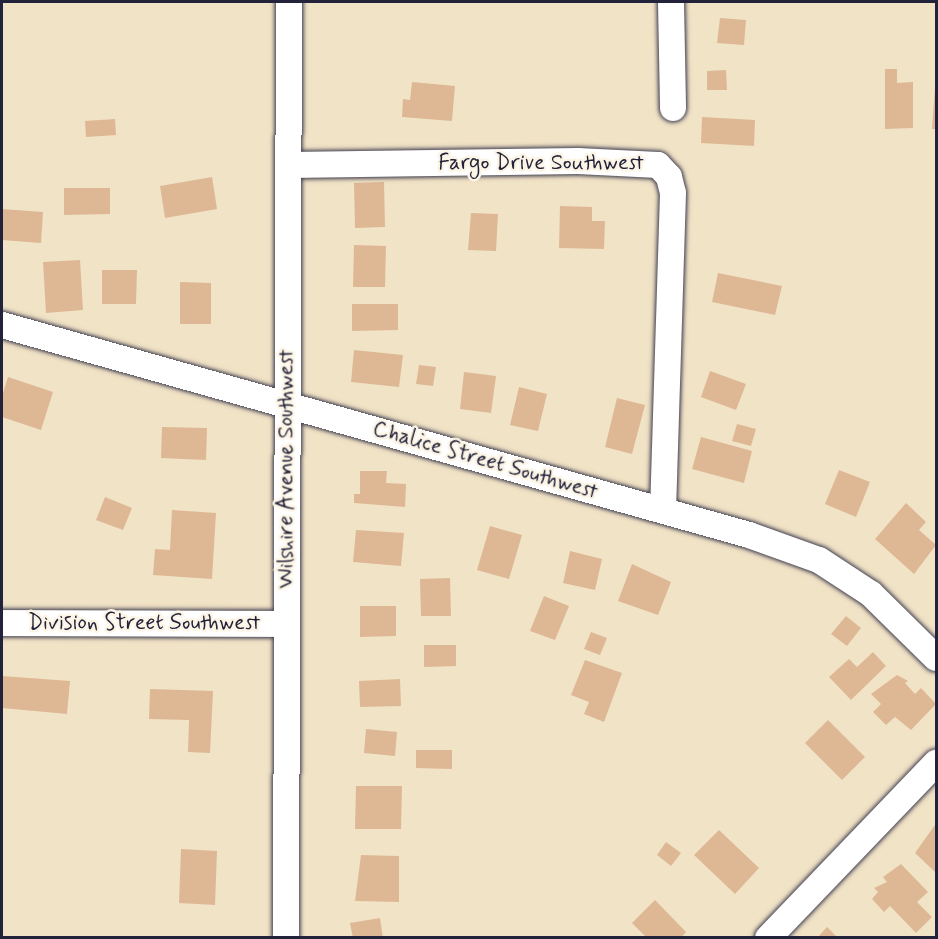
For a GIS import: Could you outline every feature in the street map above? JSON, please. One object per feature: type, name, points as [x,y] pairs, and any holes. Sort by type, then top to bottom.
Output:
[{"type":"street","name":"Wilshire Avenue Southwest","points":[[286,938],[289,2]]},
{"type":"street","points":[[671,2],[673,108]]},
{"type":"street","name":"Fargo Drive Southwest","points":[[289,165],[578,161],[658,165],[669,177],[673,193],[663,510]]},
{"type":"street","name":"Chalice Street Southwest","points":[[2,325],[663,510],[819,560],[871,594],[936,658]]},
{"type":"street","name":"Division Street Southwest","points":[[2,623],[287,624]]},
{"type":"street","points":[[768,938],[936,762]]},
{"type":"building","points":[[720,18],[746,20],[744,45],[717,43]]},
{"type":"building","points":[[885,69],[897,69],[897,83],[913,82],[913,128],[885,129]]},
{"type":"building","points":[[726,70],[727,90],[707,90],[707,71]]},
{"type":"building","points":[[412,82],[455,86],[452,121],[402,117],[403,99],[410,100]]},
{"type":"building","points":[[935,87],[936,129],[932,129]]},
{"type":"building","points":[[702,117],[755,120],[754,146],[701,143]]},
{"type":"building","points":[[115,119],[116,135],[86,137],[85,121]]},
{"type":"building","points":[[212,177],[217,209],[165,218],[160,186]]},
{"type":"building","points":[[384,182],[385,227],[355,228],[354,183]]},
{"type":"building","points":[[64,188],[110,188],[110,214],[64,215]]},
{"type":"building","points":[[560,206],[592,207],[592,221],[605,221],[604,249],[559,248]]},
{"type":"building","points":[[2,209],[43,212],[41,243],[2,240]]},
{"type":"building","points":[[471,213],[498,214],[496,251],[468,250]]},
{"type":"building","points":[[354,245],[386,246],[385,287],[353,287]]},
{"type":"building","points":[[80,260],[83,310],[46,313],[43,262]]},
{"type":"building","points":[[102,270],[137,270],[136,304],[102,304]]},
{"type":"building","points":[[718,273],[782,286],[775,315],[712,302]]},
{"type":"building","points":[[180,282],[211,283],[211,324],[180,324]]},
{"type":"building","points":[[352,304],[398,304],[398,330],[352,331]]},
{"type":"building","points":[[354,350],[403,355],[399,387],[351,382]]},
{"type":"building","points":[[419,365],[436,367],[433,386],[416,384]]},
{"type":"building","points":[[710,371],[746,384],[736,410],[701,397]]},
{"type":"building","points":[[464,372],[496,376],[491,413],[460,409]]},
{"type":"building","points":[[8,377],[53,392],[41,430],[2,417],[2,396]]},
{"type":"building","points":[[519,387],[547,394],[538,431],[510,425]]},
{"type":"building","points":[[617,398],[645,405],[632,454],[605,447]]},
{"type":"building","points":[[737,424],[756,429],[751,446],[732,441]]},
{"type":"building","points":[[162,427],[207,428],[206,460],[161,458]]},
{"type":"building","points":[[701,437],[752,451],[744,483],[692,469]]},
{"type":"building","points":[[839,470],[870,482],[856,517],[825,504]]},
{"type":"building","points":[[360,471],[387,471],[386,483],[406,484],[405,507],[354,503],[354,494],[360,494]]},
{"type":"building","points":[[105,497],[132,508],[123,530],[96,520]]},
{"type":"building","points":[[906,503],[926,522],[919,530],[936,545],[914,574],[875,539]]},
{"type":"building","points":[[172,510],[216,513],[212,579],[153,575],[155,549],[170,550]]},
{"type":"building","points":[[490,526],[522,535],[509,579],[477,570]]},
{"type":"building","points":[[356,530],[404,533],[401,566],[353,562]]},
{"type":"building","points":[[570,551],[602,559],[595,590],[563,583]]},
{"type":"building","points":[[632,564],[671,582],[658,615],[618,601]]},
{"type":"building","points":[[450,578],[451,616],[421,616],[420,579]]},
{"type":"building","points":[[544,596],[569,606],[555,640],[530,631]]},
{"type":"building","points":[[360,606],[396,606],[396,636],[360,637]]},
{"type":"building","points":[[846,616],[861,628],[847,646],[831,634]]},
{"type":"building","points":[[591,632],[607,638],[600,655],[584,649]]},
{"type":"building","points":[[424,645],[456,645],[456,666],[424,667]]},
{"type":"building","points":[[873,652],[886,666],[851,700],[829,677],[849,659],[857,667]]},
{"type":"building","points":[[585,660],[622,673],[604,722],[584,714],[589,702],[571,695]]},
{"type":"building","points":[[897,675],[908,681],[905,683],[915,694],[921,688],[936,704],[911,730],[895,717],[886,725],[873,712],[881,704],[871,694]]},
{"type":"building","points":[[2,676],[70,681],[67,714],[2,708]]},
{"type":"building","points":[[400,679],[401,706],[360,707],[359,681]]},
{"type":"building","points":[[150,689],[213,691],[210,753],[188,752],[189,720],[149,719]]},
{"type":"building","points":[[828,720],[865,757],[842,780],[805,743]]},
{"type":"building","points":[[366,729],[397,732],[395,756],[364,753]]},
{"type":"building","points":[[416,750],[452,750],[452,769],[416,768]]},
{"type":"building","points":[[356,786],[402,786],[401,829],[355,829]]},
{"type":"building","points":[[936,826],[936,873],[915,853]]},
{"type":"building","points":[[719,830],[759,868],[735,894],[694,855]]},
{"type":"building","points":[[666,842],[681,853],[671,866],[657,855]]},
{"type":"building","points":[[181,849],[217,851],[215,905],[179,903]]},
{"type":"building","points":[[361,855],[399,856],[399,902],[355,901]]},
{"type":"building","points":[[901,864],[928,892],[917,902],[932,917],[916,933],[890,906],[884,912],[872,899],[878,892],[874,888],[887,882],[883,877]]},
{"type":"building","points":[[655,900],[686,932],[681,938],[647,938],[632,923]]},
{"type":"building","points":[[380,918],[383,938],[353,938],[350,923]]},
{"type":"building","points":[[827,927],[838,938],[817,938]]}]
